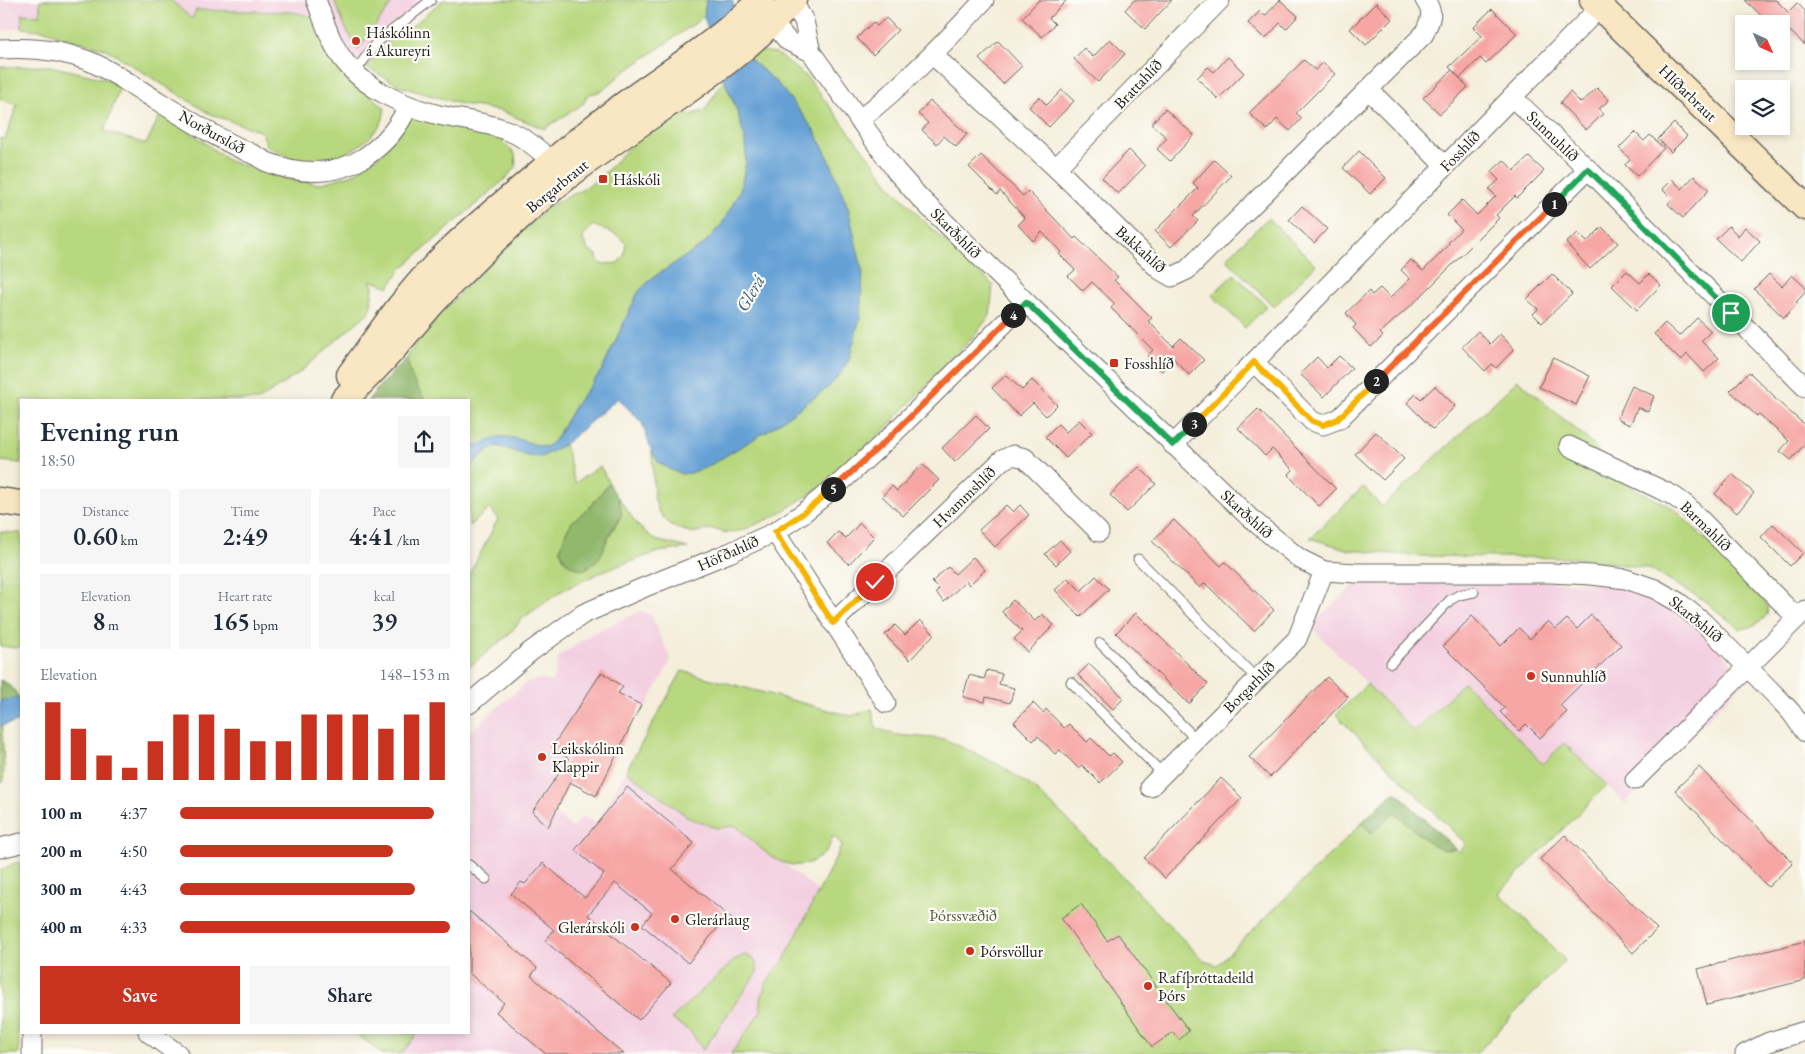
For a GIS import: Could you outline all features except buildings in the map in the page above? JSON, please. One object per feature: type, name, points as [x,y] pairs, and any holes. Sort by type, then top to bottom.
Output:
[{"type":"street","points":[[316,0],[344,62],[375,88],[408,106],[439,115],[477,121],[507,130],[542,151],[559,170]]},
{"type":"street","name":"Borgarbraut","points":[[328,399],[349,377],[387,323],[436,264],[495,210],[559,170],[611,143],[662,94],[728,62],[757,17],[793,0]]},
{"type":"street","name":"Skarðshlíð","points":[[793,0],[804,21],[811,52],[896,171],[1026,302],[1173,445],[1250,518],[1300,559],[1324,571],[1357,573],[1550,572],[1626,579],[1655,589],[1678,602],[1704,623],[1791,712],[1805,732]]},
{"type":"street","points":[[859,120],[890,96],[933,55],[984,0]]},
{"type":"street","name":"Brattahlíð","points":[[1056,168],[1220,0]]},
{"type":"street","name":"Bakkahlíð","points":[[933,55],[1056,168],[1160,270],[1172,276],[1187,270],[1424,34],[1431,19],[1431,9],[1425,0]]},
{"type":"street","name":"Fosshlíð","points":[[1173,445],[1512,97],[1596,3]]},
{"type":"street","name":"Hlíðarbraut","points":[[1596,3],[1805,207]]},
{"type":"street","name":"Skarðshlíð","points":[[757,17],[788,41],[811,52]]},
{"type":"street","name":"Norðurslóð","points":[[0,49],[24,47],[56,52],[89,61],[115,74],[225,141],[266,161],[291,170],[317,172],[354,164],[373,152],[388,138],[402,119],[408,106]]},
{"type":"street","points":[[1368,89],[1445,166]]},
{"type":"street","name":"Sunnuhlíð","points":[[1512,97],[1588,169],[1805,387]]},
{"type":"street","points":[[1254,362],[1312,421],[1323,425],[1338,419],[1588,169]]},
{"type":"street","name":"Borgarbraut","points":[[345,399],[381,363],[433,302],[520,216],[559,170]]},
{"type":"street","name":"Höfðahlíð","points":[[470,703],[530,652],[583,614],[775,532],[802,514],[842,481],[890,437],[1026,302]]},
{"type":"street","name":"Barmahlíð","points":[[1569,446],[1672,495],[1686,505],[1801,614]]},
{"type":"street","name":"Hvammshlíð","points":[[833,623],[1002,460],[1013,456],[1025,458],[1099,532]]},
{"type":"street","points":[[0,501],[20,504]]},
{"type":"street","points":[[775,532],[886,703]]},
{"type":"street","name":"Borgarhlíð","points":[[1150,788],[1297,639],[1324,571]]},
{"type":"street","points":[[1636,780],[1801,614]]},
{"type":"street","points":[[0,848],[20,843]]},
{"type":"street","points":[[1745,1054],[1769,1042],[1805,1030]]},
{"type":"street","points":[[32,1034],[32,1054]]},
{"type":"street","points":[[151,1034],[178,1054]]},
{"type":"lane","points":[[355,72],[376,43],[431,0]]},
{"type":"lane","points":[[1138,559],[1257,679]]},
{"type":"lane","points":[[1391,663],[1450,600],[1459,595],[1474,592]]},
{"type":"lane","points":[[1100,643],[1197,740]]},
{"type":"lane","points":[[1071,682],[1163,774]]},
{"type":"lane","points":[[470,866],[486,879]]},
{"type":"shaded area","points":[[0,0],[52,0],[50,31],[22,28],[0,31]]},
{"type":"shaded area","name":"Háskólinn á Akureyri","points":[[171,0],[436,0],[395,31],[376,51],[361,72],[192,19]]},
{"type":"shaded area","name":"Sunnuhlíð","points":[[1550,581],[1624,587],[1651,596],[1674,609],[1698,629],[1747,678],[1625,803],[1564,744],[1543,764],[1464,682],[1414,732],[1310,626],[1357,582],[1401,584]]},
{"type":"shaded area","name":"Glerárskóli","points":[[641,611],[651,615],[671,660],[646,707],[641,705],[596,796],[570,783],[555,813],[572,828],[582,816],[597,824],[626,771],[669,804],[716,828],[736,826],[819,892],[783,962],[765,985],[761,1001],[761,1011],[731,1054],[382,1054],[356,1034],[470,1034],[470,731],[527,682],[542,679],[552,682],[558,657],[590,635]]},
{"type":"green space","points":[[40,0],[171,0],[192,19],[196,10],[292,12],[314,17],[354,82],[385,108],[383,119],[368,138],[346,153],[320,161],[307,162],[292,159],[267,146],[262,132],[210,114],[106,49],[55,35],[49,31],[22,28],[22,14],[40,15]]},
{"type":"green space","points":[[334,0],[400,0],[392,3],[358,50],[346,29]]},
{"type":"green space","points":[[443,0],[706,0],[704,17],[620,75],[602,91],[587,95],[584,103],[544,129],[501,111],[457,103],[402,87],[366,67],[387,43],[410,28]]},
{"type":"green space","points":[[762,51],[776,53],[807,77],[894,190],[930,227],[993,285],[990,315],[975,335],[882,432],[821,487],[775,516],[743,530],[727,533],[713,529],[692,533],[671,526],[659,512],[654,497],[652,452],[659,463],[669,469],[707,467],[767,431],[829,387],[863,274],[848,208],[830,161],[814,130],[799,110],[763,70],[749,58]]},
{"type":"green space","points":[[50,66],[106,79],[118,84],[170,117],[229,161],[282,178],[319,184],[354,174],[381,153],[401,131],[412,114],[482,125],[515,154],[516,167],[504,180],[401,269],[389,287],[370,280],[373,287],[370,311],[299,373],[260,399],[20,399],[20,463],[0,461],[0,138],[5,139],[17,105],[0,99],[0,67]],"holes":[[[120,87],[161,113],[146,144],[104,131]]]},
{"type":"green space","points":[[724,80],[736,108],[745,138],[746,162],[740,191],[722,224],[703,245],[652,278],[630,309],[602,370],[576,404],[555,440],[546,447],[508,437],[494,439],[478,446],[470,442],[470,399],[424,399],[412,379],[408,368],[408,357],[422,332],[496,256],[550,206],[589,186],[608,170],[636,140],[667,117],[689,115],[705,110]],"holes":[[[593,225],[617,235],[626,244],[624,256],[618,263],[602,264],[598,261],[597,255],[589,251],[583,240],[584,235]]]},
{"type":"green space","points":[[1268,218],[1316,265],[1274,307],[1226,259]]},
{"type":"green space","points":[[1234,274],[1267,306],[1245,328],[1212,295]]},
{"type":"green space","points":[[408,357],[411,375],[424,399],[369,399]]},
{"type":"green space","points":[[1518,380],[1588,440],[1629,486],[1675,509],[1760,595],[1768,607],[1767,615],[1755,625],[1740,629],[1702,599],[1647,568],[1575,558],[1418,556],[1349,550],[1310,538],[1363,487],[1382,507]]},
{"type":"green space","points":[[565,444],[575,483],[600,466],[609,483],[590,507],[573,521],[566,532],[560,550],[564,560],[606,543],[620,516],[621,511],[618,497],[638,526],[655,540],[688,548],[658,552],[606,570],[563,590],[523,618],[507,636],[470,666],[470,573],[498,519],[490,508],[470,525],[470,467],[487,451],[498,446],[542,457]]},
{"type":"green space","points":[[609,483],[620,503],[620,517],[611,531],[599,558],[583,570],[574,567],[568,564],[560,550],[566,532],[573,521],[590,507]]},
{"type":"green space","points":[[0,532],[20,533],[20,646],[16,648],[0,646]]},
{"type":"green space","name":"Þórssvæðið","points":[[682,671],[851,716],[872,709],[876,728],[897,735],[944,739],[999,765],[1030,785],[1064,816],[1204,961],[1217,965],[1395,791],[1459,852],[1466,844],[1336,715],[1367,684],[1414,732],[1464,682],[1543,764],[1564,743],[1607,785],[1499,893],[1565,960],[1476,1054],[731,1054],[761,1011],[761,1001],[765,985],[783,962],[842,845],[833,836],[827,850],[815,860],[793,865],[782,862],[762,850],[736,826],[716,828],[691,819],[626,771]]},
{"type":"green space","points":[[0,680],[10,685],[20,698],[0,701]]},
{"type":"green space","points":[[2,725],[3,783],[0,781],[0,726]]},
{"type":"green space","points":[[1395,791],[1455,849],[1443,850],[1427,841],[1394,812],[1372,833],[1361,823]]},
{"type":"green space","points":[[15,863],[20,863],[19,1054],[0,1054],[0,871]]},
{"type":"green space","points":[[745,955],[755,961],[757,972],[703,1050],[690,1031],[671,1019],[736,959]]},
{"type":"green space","points":[[357,1034],[417,1034],[401,1054],[382,1054]]},
{"type":"water","name":"Glerá","points":[[706,0],[732,0],[749,58],[779,85],[799,110],[814,130],[830,161],[848,208],[863,274],[860,318],[849,360],[829,387],[767,431],[707,467],[691,473],[681,474],[659,463],[652,452],[642,423],[618,398],[565,444],[542,457],[528,456],[498,446],[487,451],[470,467],[470,448],[495,438],[514,438],[546,447],[555,440],[576,404],[602,370],[638,292],[652,278],[703,245],[722,224],[740,191],[746,162],[745,138],[704,17]]},
{"type":"water","points":[[20,698],[20,721],[0,726],[0,701]]},
{"type":"place","name":"Háskólinn á Akureyri","points":[[356,41]]},
{"type":"place","name":"Háskóli","points":[[603,179]]},
{"type":"place","name":"Fosshlíð","points":[[1114,363]]},
{"type":"place","name":"Sunnuhlíð","points":[[1531,676]]},
{"type":"place","name":"Leikskólinn Klappir","points":[[542,757]]},
{"type":"place","name":"Glerárlaug","points":[[675,919]]},
{"type":"place","name":"Glerárskóli","points":[[635,927]]},
{"type":"place","name":"Þórsvöllur","points":[[970,951]]},
{"type":"place","name":"Rafíþróttadeild Þórs","points":[[1148,986]]},
{"type":"route","points":[[875,582],[833,623],[775,532],[802,514],[842,481],[890,437],[1026,302],[1173,445],[1254,362],[1312,421],[1323,425],[1338,419],[1588,169],[1731,313]]}]
